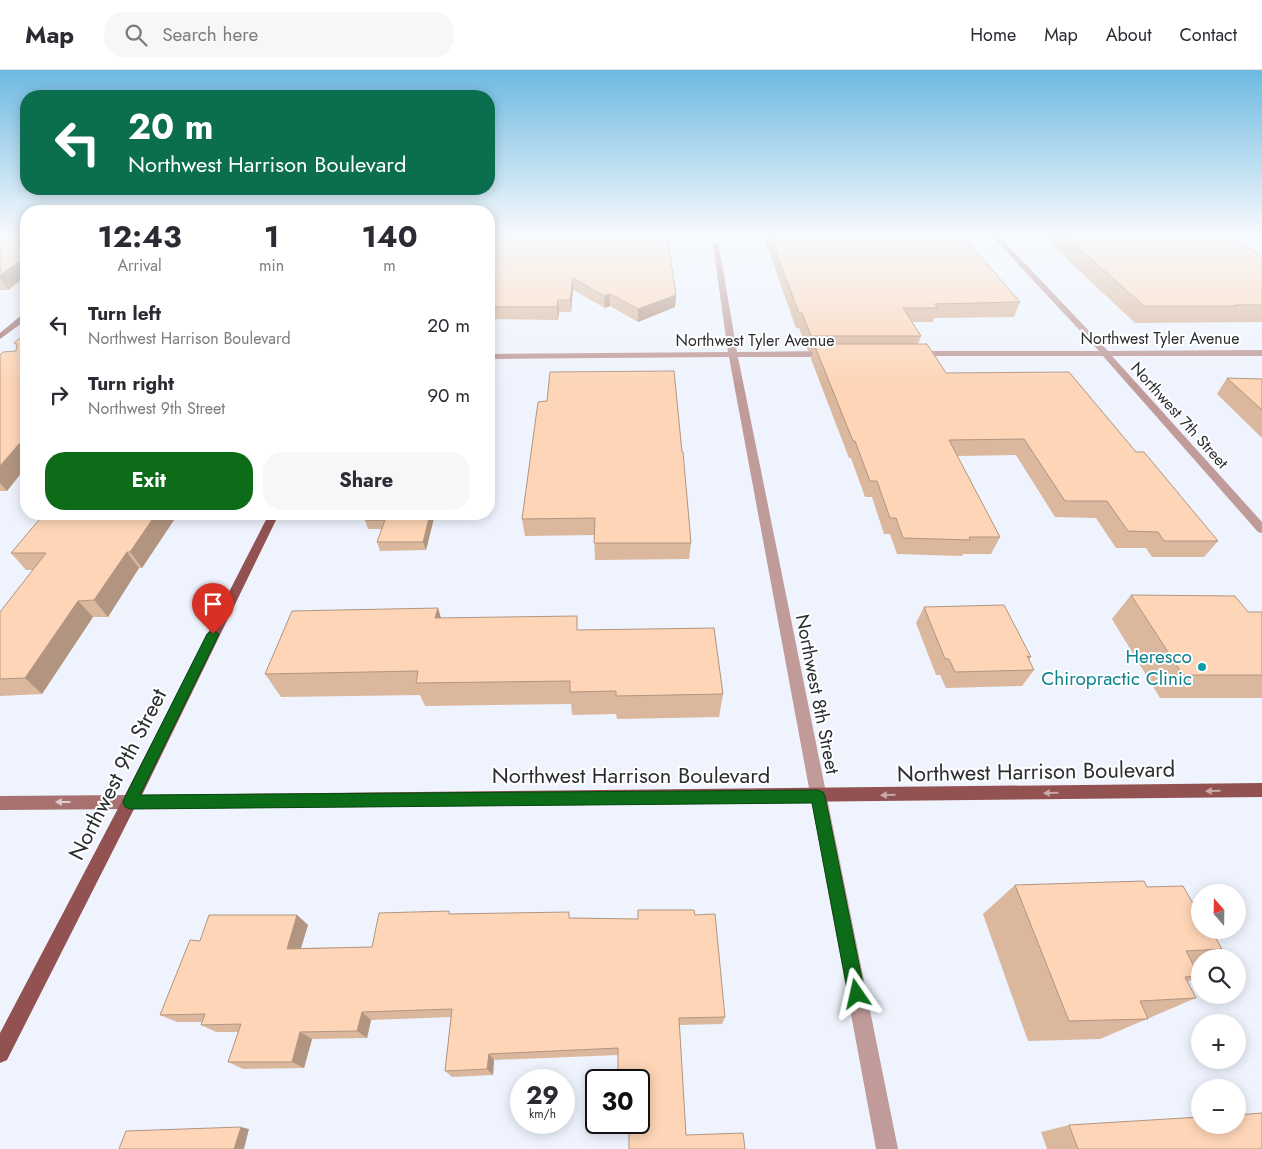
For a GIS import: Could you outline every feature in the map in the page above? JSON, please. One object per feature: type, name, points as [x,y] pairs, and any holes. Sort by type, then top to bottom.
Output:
[{"type":"main road","points":[[0,337],[20,321]]},
{"type":"main road","name":"Northwest 9th Street","points":[[0,1054],[130,802],[271,520]]},
{"type":"main road","name":"Northwest Harrison Boulevard","points":[[0,803],[1262,790]]},
{"type":"street","name":"Northwest 8th Street","points":[[722,284],[733,355],[887,1149]]},
{"type":"street","name":"Northwest 7th Street","points":[[1040,284],[1106,354],[1262,529]]},
{"type":"street","name":"Northwest Tyler Avenue","points":[[907,354],[1262,352]]},
{"type":"street","name":"Northwest Tyler Avenue","points":[[495,357],[841,354]]},
{"type":"building","points":[[495,284],[572,284],[570,300],[558,300],[557,307],[495,307]]},
{"type":"building","points":[[584,284],[674,284],[676,295],[638,309],[610,294],[604,296]]},
{"type":"building","points":[[788,284],[1005,284],[1020,302],[935,304],[938,308],[903,308],[921,336],[811,336],[802,313],[799,313]]},
{"type":"building","points":[[1120,284],[1262,284],[1262,305],[1144,306]]},
{"type":"building","points":[[20,338],[20,444],[0,466],[0,355],[3,352],[16,351],[17,344],[14,343]]},
{"type":"building","points":[[814,344],[927,344],[946,373],[1069,372],[1136,452],[1144,452],[1218,541],[1164,541],[1158,532],[1128,531],[1107,501],[1065,501],[1024,439],[949,440],[1000,537],[969,537],[970,540],[903,538],[896,518],[890,518],[877,481],[870,481]]},
{"type":"building","points":[[674,371],[691,543],[594,543],[595,518],[522,519],[538,402],[547,401],[550,372]]},
{"type":"building","points":[[1227,378],[1262,379],[1262,410]]},
{"type":"building","points":[[39,520],[152,520],[94,600],[78,601],[25,678],[0,679],[0,612],[46,553],[11,553]]},
{"type":"building","points":[[385,520],[428,520],[423,542],[377,542]]},
{"type":"building","points":[[1131,595],[1235,596],[1248,612],[1262,612],[1262,675],[1183,675]]},
{"type":"building","points":[[1004,605],[1031,657],[1027,656],[1034,670],[955,672],[949,659],[945,659],[924,607]]},
{"type":"building","points":[[438,608],[435,618],[577,616],[577,630],[714,628],[723,694],[616,696],[616,691],[570,692],[570,681],[416,683],[418,671],[265,674],[292,611]]},
{"type":"building","points":[[1144,881],[1147,887],[1183,886],[1191,900],[1191,939],[1216,939],[1222,949],[1191,949],[1191,951],[1186,951],[1191,961],[1191,977],[1185,977],[1191,988],[1191,998],[1140,1001],[1148,1019],[1069,1021],[1015,885]]},
{"type":"building","points":[[638,910],[694,910],[695,915],[715,914],[725,1017],[679,1018],[686,1135],[743,1133],[745,1149],[629,1149],[629,1134],[650,1134],[650,1069],[618,1069],[618,1048],[489,1054],[487,1069],[445,1071],[452,1009],[362,1012],[357,1031],[300,1032],[292,1062],[228,1062],[241,1024],[201,1025],[205,1014],[160,1015],[190,940],[200,941],[209,915],[297,915],[287,949],[372,947],[379,913],[449,911],[449,914],[569,912],[569,918],[638,919]]},
{"type":"building","points":[[1262,1113],[1262,1149],[1078,1149],[1069,1125],[1191,1118],[1191,1134],[1246,1134],[1246,1114]]},
{"type":"building","points":[[241,1127],[234,1149],[119,1149],[126,1131]]},
{"type":"place","name":"Heresco Chiropractic Clinic","points":[[1202,667]]},
{"type":"route","points":[[213,634],[130,802],[818,796],[857,994]]}]
